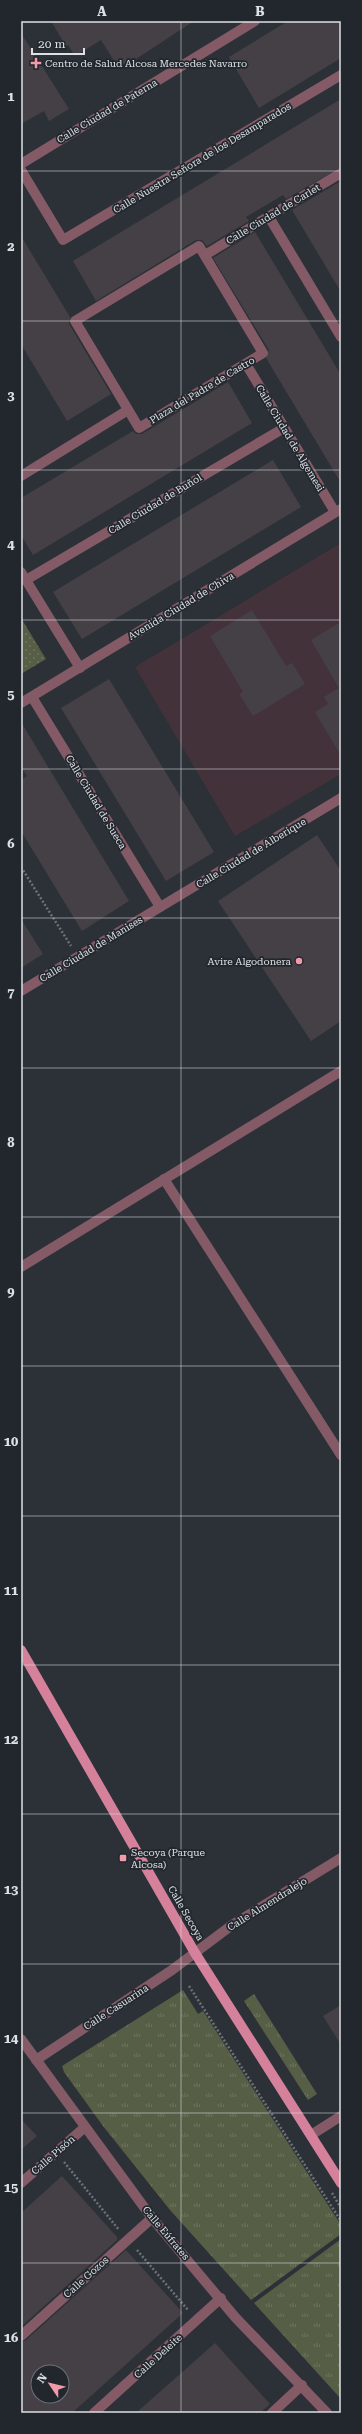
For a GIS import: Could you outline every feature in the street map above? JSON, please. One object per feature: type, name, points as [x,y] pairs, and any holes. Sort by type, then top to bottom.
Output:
[{"type":"main road","name":"Calle Secoya","points":[[21,1650],[195,1953],[341,2183]]},
{"type":"street","name":"Calle Ciudad de Paterna","points":[[21,164],[255,21]]},
{"type":"street","name":"Calle Nuestra Señora de los Desamparados","points":[[21,170],[63,240],[341,75]]},
{"type":"street","name":"Calle Ciudad de Carlet","points":[[205,255],[341,173]]},
{"type":"street","points":[[269,217],[341,337]]},
{"type":"street","name":"Plaza del Padre de Castro","points":[[199,246],[263,353],[246,364],[139,428],[75,322],[199,246]]},
{"type":"street","name":"Calle Ciudad de Algemesi","points":[[246,364],[284,428],[338,510]]},
{"type":"street","points":[[21,476],[128,410]]},
{"type":"street","name":"Calle Ciudad de Buñol","points":[[24,576],[284,428]]},
{"type":"street","name":"Avenida Ciudad de Chiva","points":[[21,703],[338,510]]},
{"type":"street","points":[[24,576],[80,668]]},
{"type":"street","name":"Calle Ciudad de Sueca","points":[[32,697],[160,907]]},
{"type":"street","name":"Calle Ciudad de Alberique","points":[[160,907],[341,798]]},
{"type":"street","name":"Calle Ciudad de Manises","points":[[21,990],[160,907]]},
{"type":"street","points":[[21,1267],[341,1071]]},
{"type":"street","points":[[164,1179],[341,1455]]},
{"type":"street","name":"Calle Almendralejo","points":[[195,1953],[232,1925],[341,1858]]},
{"type":"street","name":"Calle Casuarina","points":[[36,2060],[195,1953]]},
{"type":"street","name":"Calle Eúfrates","points":[[21,2039],[152,2218],[235,2316],[327,2413]]},
{"type":"street","points":[[311,2135],[341,2116]]},
{"type":"street","name":"Calle Pisón","points":[[21,2183],[85,2127]]},
{"type":"street","name":"Calle Gozos","points":[[21,2336],[152,2218]]},
{"type":"street","name":"Calle Deleite","points":[[94,2413],[221,2298]]},
{"type":"street","points":[[272,2413],[302,2385]]},
{"type":"path","points":[[21,867],[78,957]]},
{"type":"path","points":[[189,1986],[341,2221]]},
{"type":"shaded area","points":[[341,543],[341,774],[235,836],[135,667]]},
{"type":"green space","points":[[21,618],[46,659],[21,674]]},
{"type":"green space","points":[[183,1990],[198,2014],[203,2011],[341,2225],[341,2234],[251,2300],[170,2210],[103,2126],[64,2072],[62,2066]]},
{"type":"green space","points":[[254,1994],[317,2094],[308,2100],[244,2001]]},
{"type":"green space","points":[[341,2239],[341,2399],[254,2303]]},
{"type":"building","points":[[51,21],[194,21],[136,59],[134,58],[118,67],[101,40],[75,56],[68,45],[66,46]]},
{"type":"building","points":[[288,21],[341,21],[341,58],[259,108],[229,57]]},
{"type":"building","name":"Centro de Salud Alcosa Mercedes Navarro","points":[[21,33],[69,109],[49,121],[44,111],[21,124]]},
{"type":"building","points":[[341,99],[341,167],[286,199],[283,195],[246,217],[249,221],[207,246],[202,240],[196,240],[96,301],[73,261]]},
{"type":"building","points":[[341,181],[341,292],[292,210]]},
{"type":"building","points":[[255,232],[341,375],[341,483],[266,358],[269,350],[213,258]]},
{"type":"building","points":[[21,236],[70,317],[69,324],[111,394],[67,421],[21,344]]},
{"type":"building","points":[[228,382],[252,423],[33,555],[21,535],[21,498],[133,431],[136,434],[142,434]]},
{"type":"building","points":[[273,460],[301,507],[82,639],[53,592]]},
{"type":"building","points":[[252,610],[286,666],[292,663],[305,684],[253,716],[239,694],[243,692],[210,636]]},
{"type":"building","points":[[341,622],[341,756],[315,712],[328,704],[324,697],[339,688],[311,640]]},
{"type":"building","points":[[109,679],[214,852],[166,881],[61,708]]},
{"type":"building","points":[[21,722],[129,901],[82,931],[21,831],[21,780],[27,776],[21,767]]},
{"type":"building","name":"Avire Algodonera","points":[[317,835],[341,871],[341,1021],[311,1041],[218,901]]},
{"type":"building","points":[[21,919],[43,954],[21,968]]},
{"type":"building","points":[[341,2005],[341,2045],[323,2016]]},
{"type":"building","points":[[21,2119],[37,2136],[21,2150]]},
{"type":"building","points":[[62,2176],[117,2237],[117,2240],[21,2327],[21,2213]]},
{"type":"building","points":[[126,2250],[183,2313],[72,2413],[21,2413],[21,2342],[25,2341]]},
{"type":"building","points":[[215,2343],[270,2404],[260,2413],[136,2413]]},
{"type":"place","name":"Centro de Salud Alcosa Mercedes Navarro","points":[[36,63]]},
{"type":"place","name":"Avire Algodonera","points":[[299,961]]},
{"type":"place","name":"Secoya (Parque Alcosa)","points":[[123,1858]]}]
